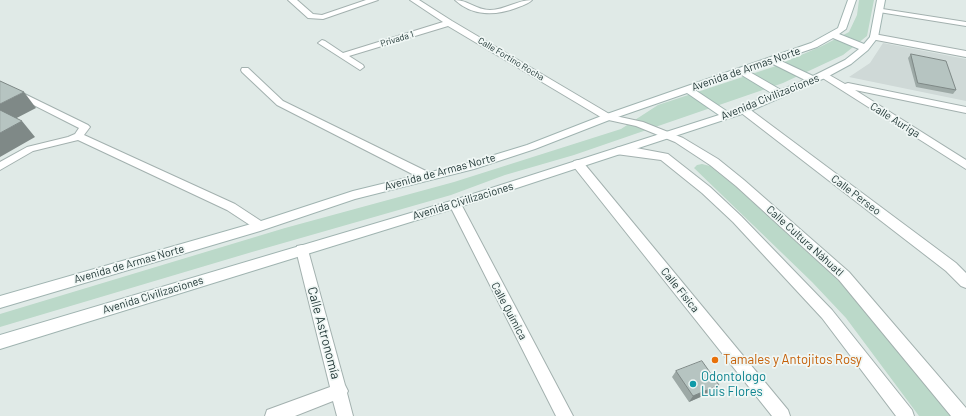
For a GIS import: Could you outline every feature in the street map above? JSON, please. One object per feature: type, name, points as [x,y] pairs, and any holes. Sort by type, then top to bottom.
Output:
[{"type":"street","points":[[292,0],[311,16],[323,17],[374,0]]},
{"type":"street","name":"Avenida de Armas Norte","points":[[0,302],[260,226],[353,195],[470,166],[531,147],[608,117],[742,71],[814,44],[842,28],[852,0]]},
{"type":"street","name":"Avenida Civilizaciones","points":[[0,342],[455,204],[744,110],[848,62],[865,48],[874,37],[881,0]]},
{"type":"street","name":"Calle Fortino Rocha","points":[[420,1],[449,23],[608,117]]},
{"type":"street","points":[[880,10],[966,24]]},
{"type":"street","name":"Privada 1","points":[[344,55],[449,23]]},
{"type":"street","points":[[832,34],[865,48]]},
{"type":"street","points":[[874,37],[966,54]]},
{"type":"street","points":[[322,43],[344,55],[360,67]]},
{"type":"street","name":"Calle Auriga","points":[[772,60],[840,84],[966,165]]},
{"type":"street","points":[[742,71],[780,94]]},
{"type":"street","points":[[840,84],[966,110]]},
{"type":"street","points":[[688,89],[727,116]]},
{"type":"street","name":"Calle Perseo","points":[[744,110],[951,267],[966,282]]},
{"type":"street","name":"Calle Cultura Náhuatl","points":[[608,117],[640,124],[665,135],[696,150],[724,171],[844,276],[962,416]]},
{"type":"street","points":[[620,151],[664,157],[706,190],[737,219],[827,314],[906,416]]},
{"type":"street","name":"Calle Física","points":[[578,164],[782,416]]},
{"type":"street","name":"Calle Química","points":[[455,204],[499,291],[566,416]]},
{"type":"street","name":"Calle Astronomía","points":[[302,250],[340,391],[345,416]]},
{"type":"street","points":[[273,416],[340,391]]},
{"type":"lane","points":[[458,0],[479,11],[489,12],[501,10],[529,0]]},
{"type":"lane","points":[[244,70],[280,103],[426,176]]},
{"type":"lane","points":[[0,85],[85,127],[78,136],[30,149],[0,167]]},
{"type":"lane","points":[[78,136],[231,207],[260,226]]},
{"type":"shaded area","points":[[883,43],[966,59],[966,101],[849,77],[870,63]]},
{"type":"green space","points":[[859,0],[874,0],[867,36],[843,55],[783,83],[574,155],[505,175],[451,195],[0,327],[0,314],[285,228],[454,182],[621,129],[658,105],[773,67],[822,46],[849,32],[857,15]]},
{"type":"green space","points":[[702,164],[710,166],[735,186],[838,280],[952,416],[919,416],[846,318],[812,282],[694,168],[697,165]]},
{"type":"building","points":[[911,54],[946,61],[956,90],[918,83]]},
{"type":"building","points":[[0,81],[24,92],[0,104]]},
{"type":"building","points":[[0,110],[22,121],[0,133]]},
{"type":"building","name":"Odontologo Luis Flores","points":[[702,361],[719,385],[693,396],[676,371]]},
{"type":"place","name":"Tamales y Antojitos Rosy","points":[[715,360]]},
{"type":"place","name":"Odontologo Luis Flores","points":[[693,384]]}]
